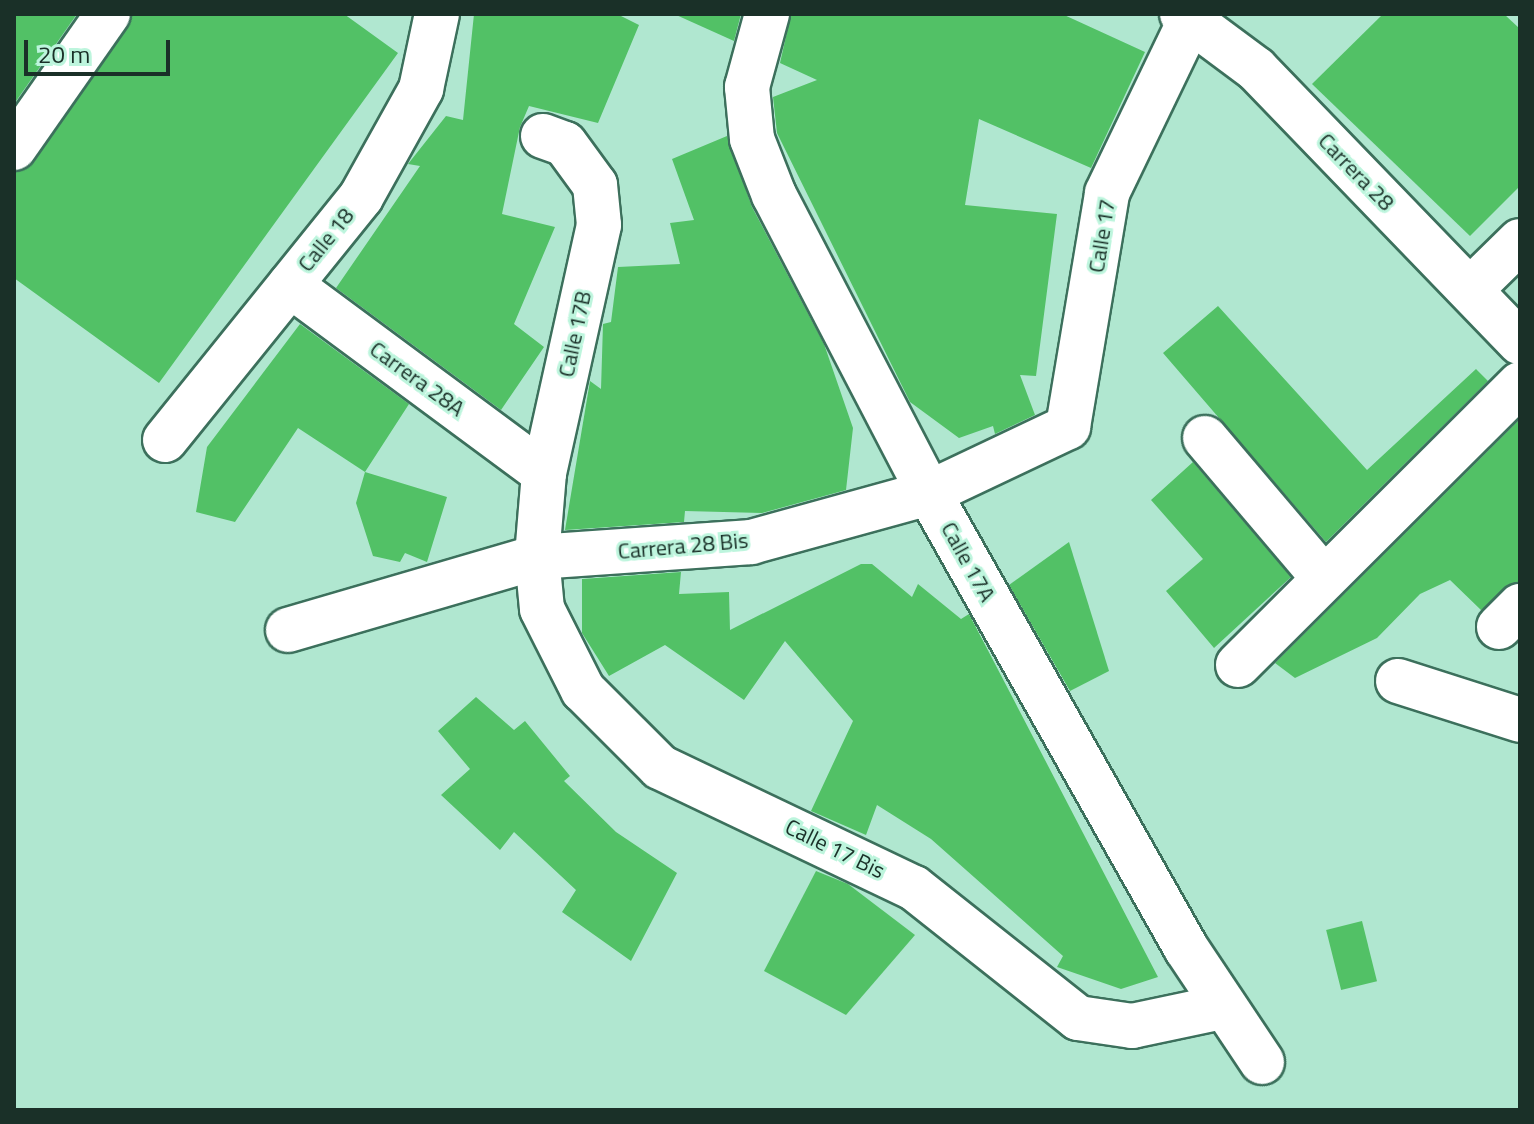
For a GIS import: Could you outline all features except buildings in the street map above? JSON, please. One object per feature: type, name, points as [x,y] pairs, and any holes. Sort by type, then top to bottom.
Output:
[{"type":"street","points":[[14,148],[108,14]]},
{"type":"street","name":"Calle 18","points":[[165,440],[361,197],[421,89],[437,14]]},
{"type":"street","name":"Carrera 28","points":[[1188,15],[1256,69],[1520,342]]},
{"type":"street","name":"Calle 17","points":[[1068,427],[1107,193],[1188,15]]},
{"type":"street","name":"Calle 17A","points":[[762,25],[747,87],[752,139],[929,493],[1222,1007],[1262,1062]]},
{"type":"street","name":"Calle 17B","points":[[537,557],[544,473],[599,225],[595,185],[565,144],[543,136]]},
{"type":"street","points":[[1470,290],[1520,241]]},
{"type":"street","name":"Carrera 28A","points":[[290,285],[544,473]]},
{"type":"street","points":[[1238,665],[1520,384]]},
{"type":"street","name":"Carrera 28 Bis","points":[[288,630],[537,557],[751,542],[929,493],[1068,427]]},
{"type":"street","points":[[1205,438],[1323,577]]},
{"type":"street","name":"Calle 17 Bis","points":[[537,557],[542,609],[583,690],[660,767],[914,888],[1078,1018],[1132,1026],[1222,1007]]},
{"type":"street","points":[[1398,681],[1520,720]]}]
